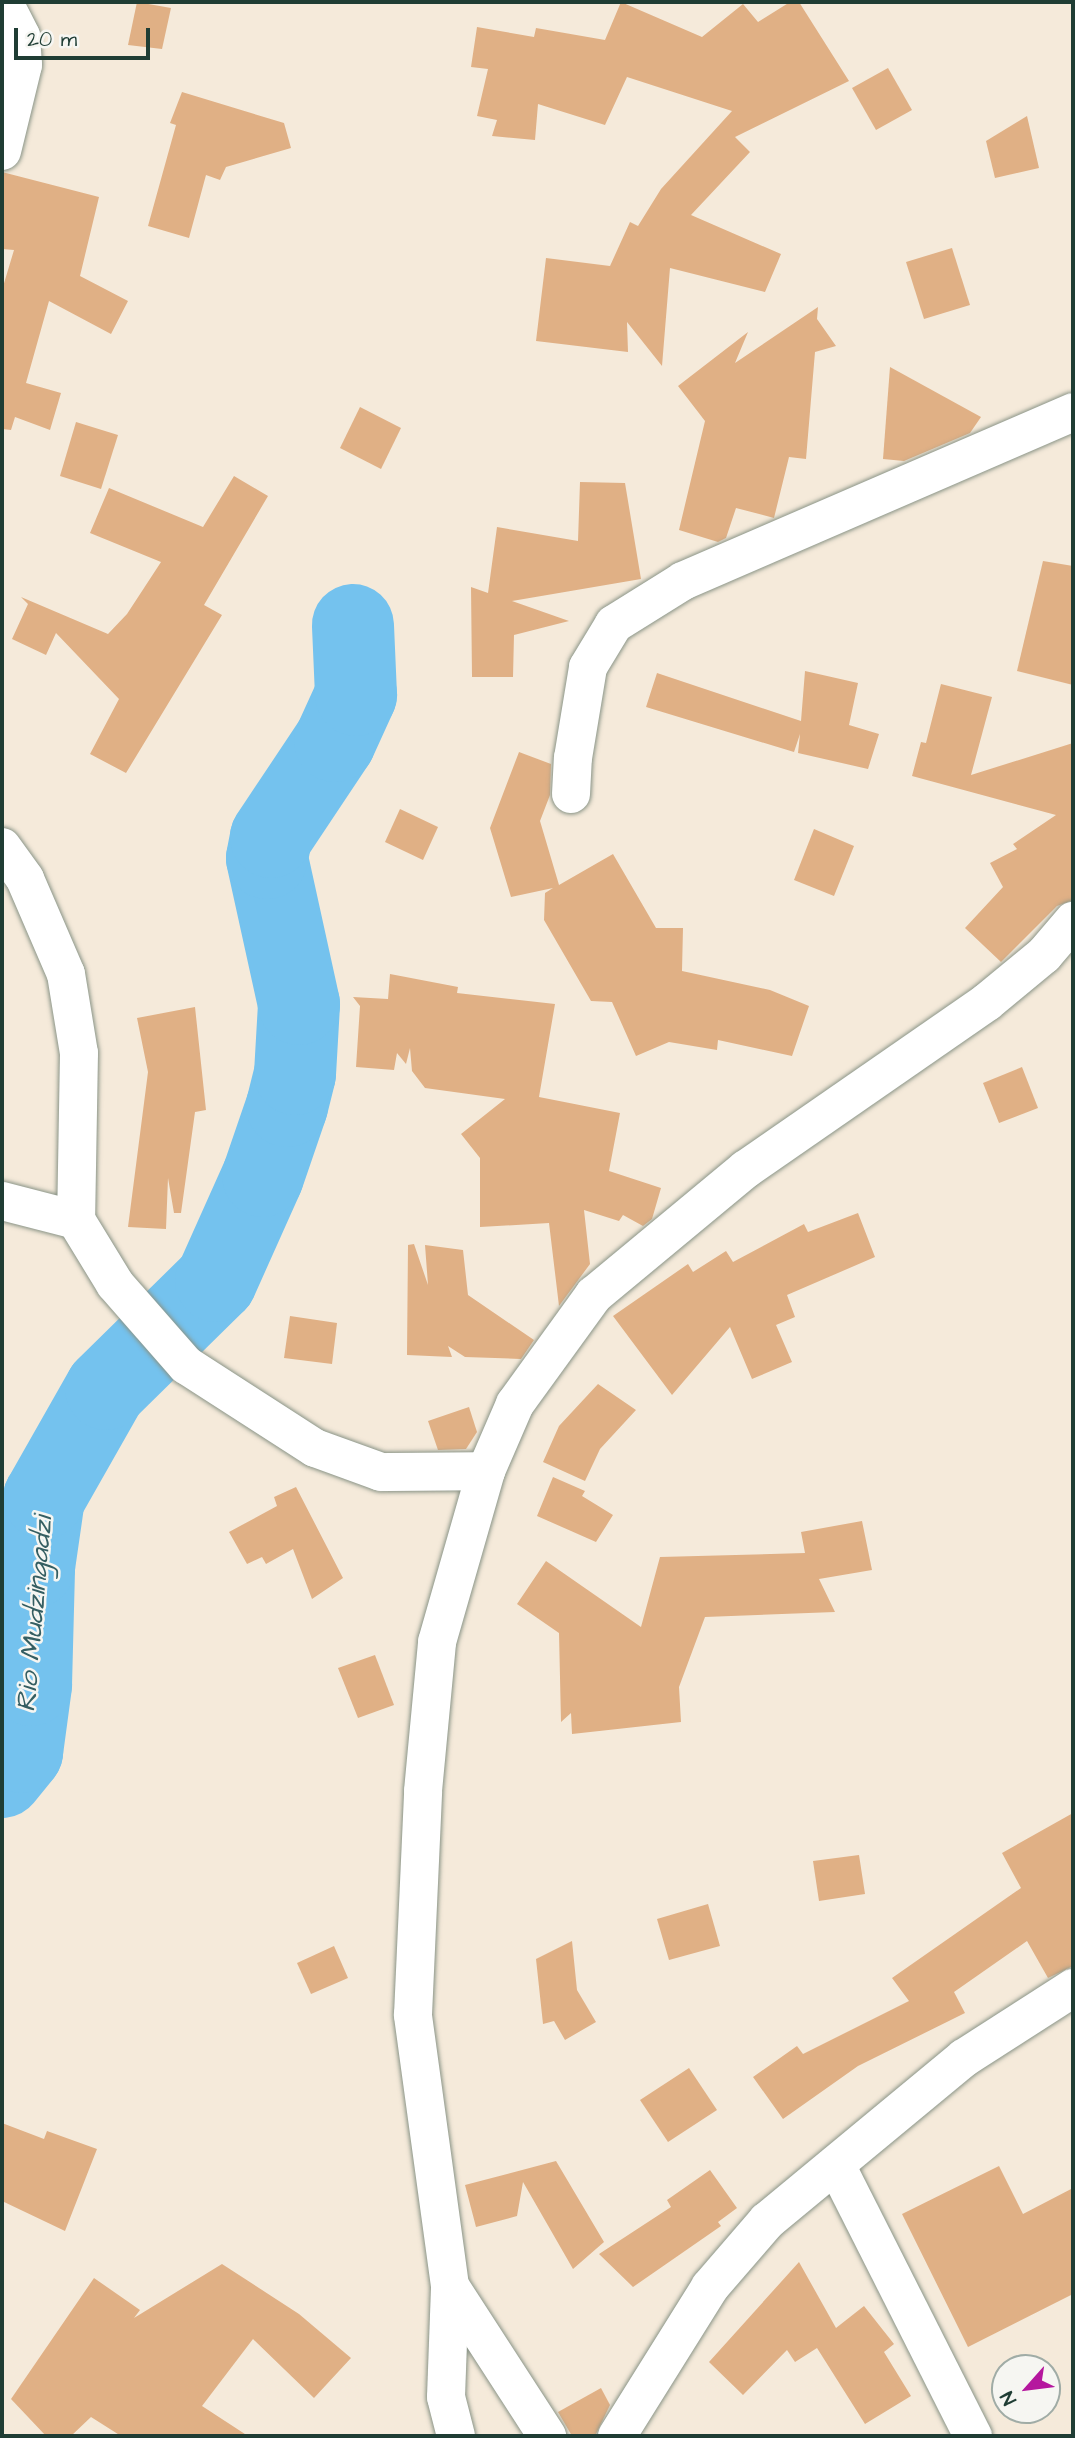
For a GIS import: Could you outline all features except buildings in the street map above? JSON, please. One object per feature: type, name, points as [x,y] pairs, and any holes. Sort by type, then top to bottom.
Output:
[{"type":"street","points":[[2,150],[23,65],[21,36],[4,2]]},
{"type":"street","points":[[572,794],[573,758],[588,667],[614,624],[682,581],[1073,412]]},
{"type":"street","points":[[2,847],[25,878],[66,974],[79,1053],[76,1220],[115,1284],[186,1365],[314,1448],[381,1472],[486,1471]]},
{"type":"street","points":[[456,2436],[446,2397],[450,2286],[413,2015],[423,1791],[437,1642],[486,1471],[515,1404],[594,1295],[746,1169],[987,1002],[1044,955],[1073,920]]},
{"type":"street","points":[[2,1201],[76,1220]]},
{"type":"street","points":[[617,2436],[710,2287],[767,2221],[964,2058],[1073,1989]]},
{"type":"street","points":[[836,2165],[973,2436]]},
{"type":"street","points":[[450,2286],[547,2436]]},
{"type":"waterway","name":"Rio Mudzingadzi","points":[[2,1777],[22,1752],[31,1685],[34,1567],[44,1498],[106,1389],[216,1281],[263,1176],[287,1106],[295,1074],[299,1004],[267,858],[271,837],[335,741],[356,695],[353,625]]}]
